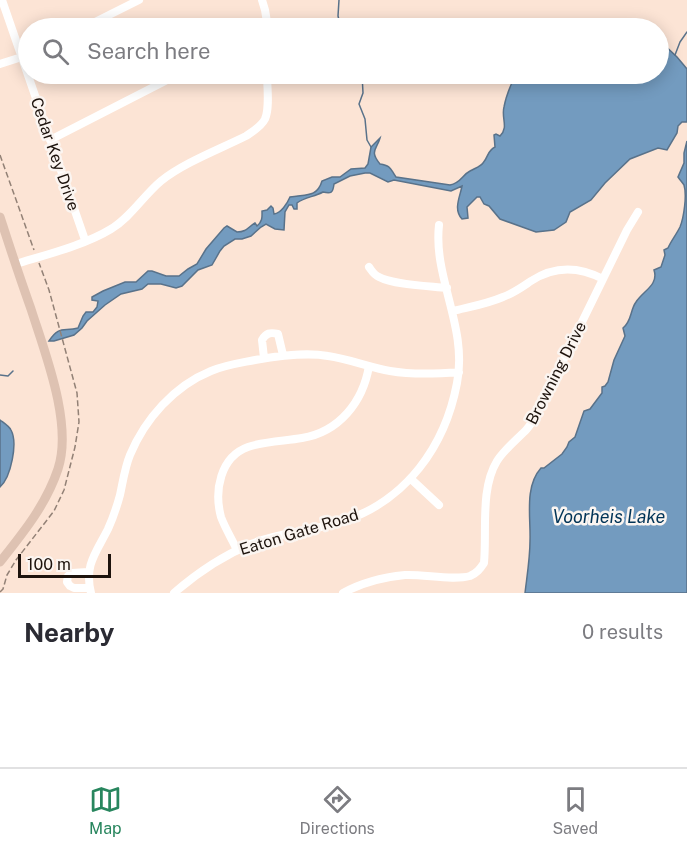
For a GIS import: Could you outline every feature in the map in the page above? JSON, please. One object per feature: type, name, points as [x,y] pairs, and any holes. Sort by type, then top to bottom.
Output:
[{"type":"main road","points":[[0,217],[53,381],[61,418],[62,452],[59,468],[43,504],[0,562]]},
{"type":"street","name":"Cedar Key Drive","points":[[2,0],[18,39]]},
{"type":"street","points":[[103,18],[139,0]]},
{"type":"street","points":[[261,0],[266,18]]},
{"type":"street","points":[[0,64],[18,58]]},
{"type":"street","name":"Cedar Key Drive","points":[[34,84],[85,240]]},
{"type":"street","points":[[51,140],[159,84]]},
{"type":"street","points":[[16,264],[110,230],[125,219],[171,173],[246,136],[266,118],[267,84]]},
{"type":"street","name":"Browning Drive","points":[[343,593],[382,579],[405,575],[457,578],[478,572],[484,563],[487,493],[492,471],[504,452],[535,418],[638,212]]},
{"type":"street","name":"Eaton Gate Road","points":[[174,593],[213,563],[237,550],[270,537],[345,520],[378,505],[411,479],[431,453],[448,419],[459,372],[459,344],[439,251],[439,225]]},
{"type":"street","points":[[369,267],[380,278],[447,288]]},
{"type":"street","points":[[453,311],[501,298],[553,270],[578,269],[603,279]]},
{"type":"street","points":[[264,358],[262,340],[265,334],[271,332],[278,334],[283,355]]},
{"type":"street","points":[[88,572],[72,573],[68,576],[67,582],[74,588],[90,590],[88,572],[93,555],[114,513],[129,457],[138,438],[151,418],[178,391],[211,371],[283,355],[326,356],[404,373],[459,372]]},
{"type":"street","points":[[237,550],[221,517],[219,496],[224,468],[237,453],[248,447],[305,438],[323,432],[336,424],[356,404],[369,366]]},
{"type":"street","points":[[411,479],[439,505]]},
{"type":"path","points":[[0,155],[44,274],[63,342]]},
{"type":"water","points":[[669,49],[687,69],[687,122],[682,122],[678,126],[677,133],[667,150],[658,148],[630,159],[591,200],[570,212],[566,222],[554,230],[536,232],[500,219],[480,197],[477,197],[467,207],[468,218],[462,219],[458,207],[462,186],[451,191],[394,180],[388,182],[370,173],[350,176],[334,184],[331,192],[323,192],[300,201],[297,203],[297,209],[289,205],[285,212],[284,230],[275,229],[266,224],[251,236],[235,239],[224,246],[212,265],[198,270],[182,286],[176,288],[161,284],[148,284],[142,289],[121,294],[105,305],[74,335],[49,341],[59,331],[78,328],[86,312],[93,312],[97,307],[98,301],[92,300],[92,297],[125,282],[136,282],[148,271],[166,276],[179,276],[197,264],[206,249],[227,226],[240,232],[255,223],[257,226],[262,217],[262,211],[271,206],[274,214],[277,213],[290,197],[314,193],[322,181],[340,177],[351,169],[365,168],[371,147],[380,138],[375,156],[380,164],[390,168],[396,177],[454,184],[482,164],[495,147],[494,135],[500,136],[504,129],[503,111],[512,84],[669,84]]},
{"type":"water","name":"Voorheis Lake","points":[[687,141],[687,593],[525,593],[530,554],[529,503],[532,484],[541,468],[562,454],[575,437],[584,411],[590,409],[602,393],[602,387],[608,382],[614,360],[625,336],[623,328],[636,302],[652,284],[654,270],[661,267],[665,255],[664,250],[668,248],[680,227],[685,194],[684,185],[678,177],[684,163]]},
{"type":"water","points":[[0,420],[11,430],[14,443],[10,468],[0,487]]},
{"type":"waterway","points":[[338,18],[339,0]]},
{"type":"waterway","points":[[675,55],[687,32]]},
{"type":"waterway","points":[[363,84],[363,93],[359,104],[365,119],[367,140],[371,147]]},
{"type":"waterway","points":[[0,375],[8,376],[13,371]]}]
